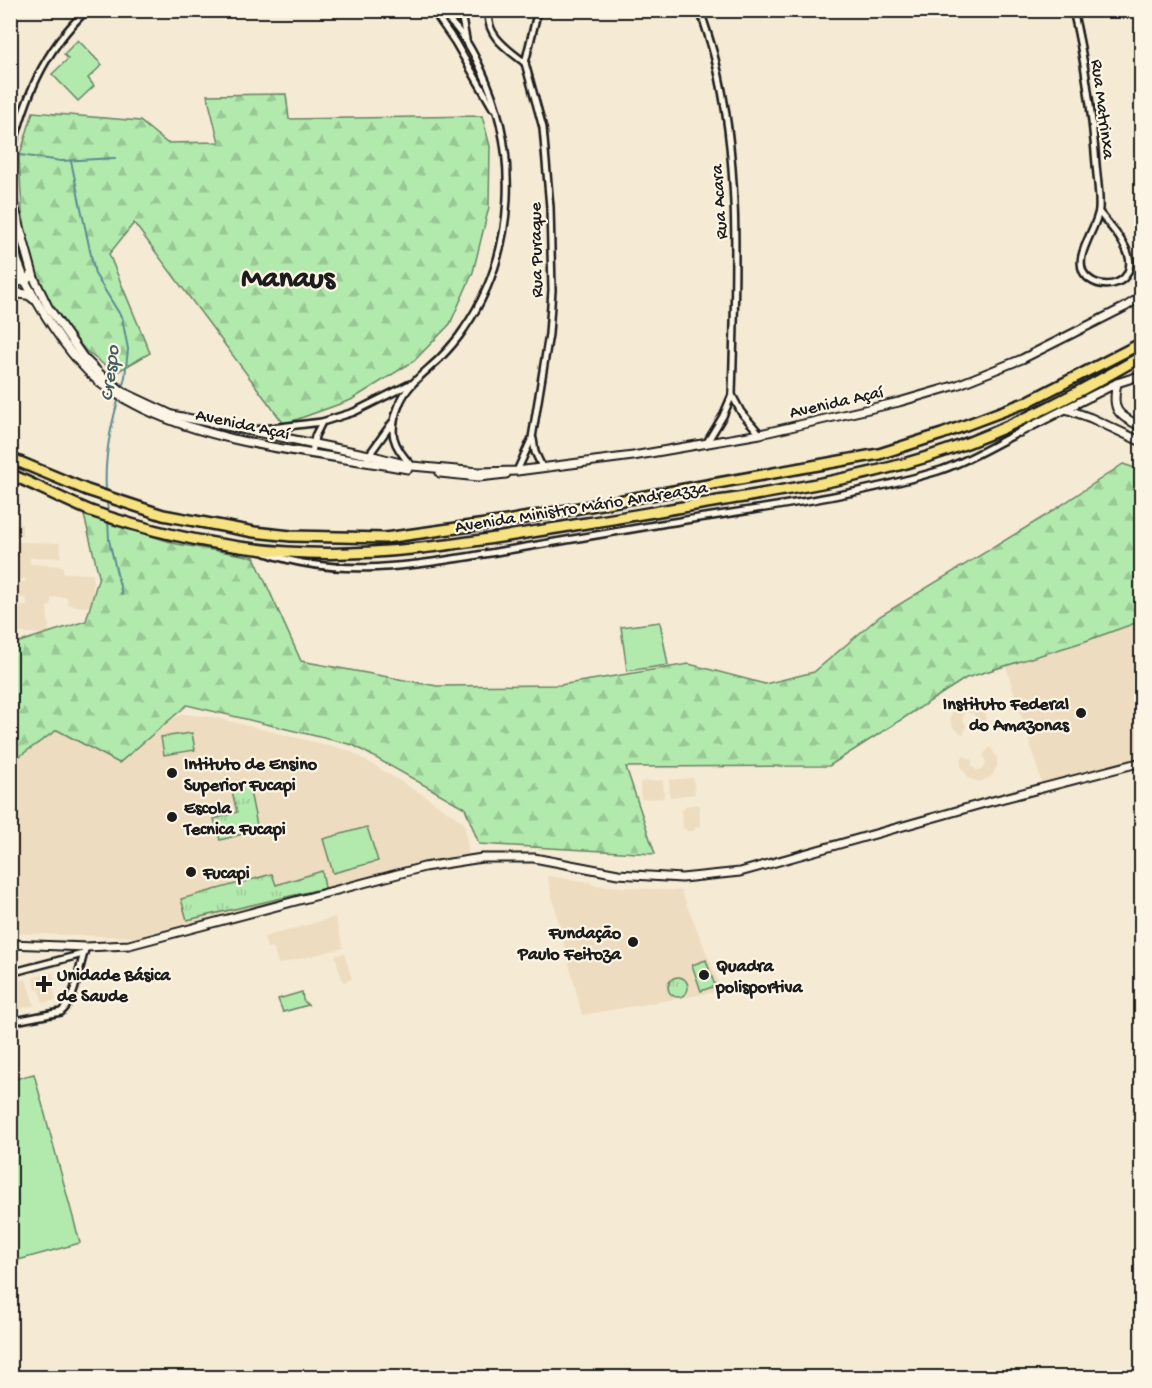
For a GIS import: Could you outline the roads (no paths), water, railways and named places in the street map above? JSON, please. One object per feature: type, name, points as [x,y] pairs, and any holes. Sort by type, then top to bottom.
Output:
[{"type":"main road","points":[[10,17],[12,10]]},
{"type":"main road","points":[[10,193],[27,258],[28,278]]},
{"type":"main road","points":[[10,223],[14,263],[28,278]]},
{"type":"main road","points":[[14,263],[27,258]]},
{"type":"main road","points":[[10,285],[28,278]]},
{"type":"main road","points":[[10,292],[34,298]]},
{"type":"main road","name":"Avenida Ministro Mário Andreazza","points":[[10,458],[87,490],[163,515],[254,532],[385,538],[507,521],[879,454],[942,434],[1027,402],[1142,342]]},
{"type":"main road","name":"Avenida Ministro Mário Andreazza","points":[[10,474],[91,510],[185,536],[250,548],[290,552],[354,553],[399,550],[506,537],[748,496],[829,482],[907,463],[1018,427],[1142,356]]},
{"type":"main road","points":[[1018,427],[1015,414],[1027,402]]},
{"type":"main road","points":[[745,478],[748,496]]},
{"type":"street","points":[[10,157],[26,101],[46,60],[73,24],[87,10]]},
{"type":"street","points":[[436,11],[447,10]]},
{"type":"street","points":[[412,466],[399,451],[392,436],[399,402],[412,384],[440,358],[464,329],[482,299],[497,262],[505,226],[508,187],[505,150],[497,113],[487,84],[467,40],[462,19],[463,10]]},
{"type":"street","points":[[489,10],[488,24],[492,33],[525,63]]},
{"type":"street","name":"Rua Puraque","points":[[518,471],[532,438],[549,334],[553,253],[543,128],[525,63],[536,18],[535,10]]},
{"type":"street","name":"Rua Acara","points":[[700,10],[715,59],[729,146],[736,253],[732,395],[723,416],[706,444]]},
{"type":"street","name":"Rua Matrinxa","points":[[1073,10],[1092,122],[1099,212],[1081,258],[1081,268],[1085,276],[1092,281],[1099,285],[1110,285],[1125,278],[1129,271],[1129,257],[1125,247],[1099,212]]},
{"type":"street","points":[[436,11],[446,16],[467,40]]},
{"type":"street","points":[[436,11],[497,113]]},
{"type":"street","name":"Avenida Açaí","points":[[28,278],[34,298],[78,361],[99,383],[120,397],[170,421],[199,430],[312,453],[479,472],[518,471]]},
{"type":"street","name":"Avenida Açaí","points":[[28,278],[83,357],[103,377],[125,393],[172,415],[313,444],[413,470],[479,477],[502,476],[542,467],[706,444],[898,402],[957,385],[1041,350],[1142,296]]},
{"type":"street","name":"Avenida Ministro Mário Andreazza","points":[[1018,427],[1066,409],[1117,382],[1142,375]]},
{"type":"street","points":[[1117,382],[1114,406],[1126,420],[1142,427]]},
{"type":"street","points":[[242,431],[322,422],[354,412],[412,384]]},
{"type":"street","points":[[732,395],[741,412],[760,434]]},
{"type":"street","points":[[1066,409],[1142,442]]},
{"type":"street","points":[[1117,430],[1126,420]]},
{"type":"street","points":[[368,458],[394,421]]},
{"type":"street","points":[[312,453],[313,444],[322,422]]},
{"type":"street","points":[[250,548],[276,557],[311,565],[333,567],[405,565],[473,556],[836,495],[907,480],[962,462],[1018,427]]},
{"type":"street","name":"Rua Puraque","points":[[532,438],[542,467]]},
{"type":"street","points":[[10,973],[85,951],[129,945],[424,867],[482,858],[534,858],[618,874],[682,878],[740,872],[985,803],[1142,762]]},
{"type":"street","points":[[10,944],[85,951]]},
{"type":"street","points":[[10,1022],[61,1012],[70,1000],[85,951]]},
{"type":"waterway","name":"Crespo","points":[[13,154],[61,161],[115,158]]},
{"type":"waterway","name":"Crespo","points":[[71,161],[95,274],[122,318],[128,349],[122,389]]},
{"type":"waterway","name":"Crespo","points":[[106,492],[108,444],[119,397]]},
{"type":"waterway","name":"Crespo","points":[[107,501],[108,513]]},
{"type":"waterway","name":"Crespo","points":[[108,519],[109,540],[122,595]]},
{"type":"place","name":"Instituto Federal do Amazonas","points":[[1081,713]]},
{"type":"place","name":"Intituto de Ensino Superior Fucapi","points":[[172,773]]},
{"type":"place","name":"Escola Tecnica Fucapi","points":[[172,817]]},
{"type":"place","name":"Fucapi","points":[[191,872]]},
{"type":"place","name":"Fundação Paulo Feitoza","points":[[633,942]]},
{"type":"place","name":"Quadra polisportiva","points":[[704,975]]},
{"type":"place","name":"Unidade Básica de Saude","points":[[44,984]]},
{"type":"district","name":"Manaus","points":[[288,276]]}]
